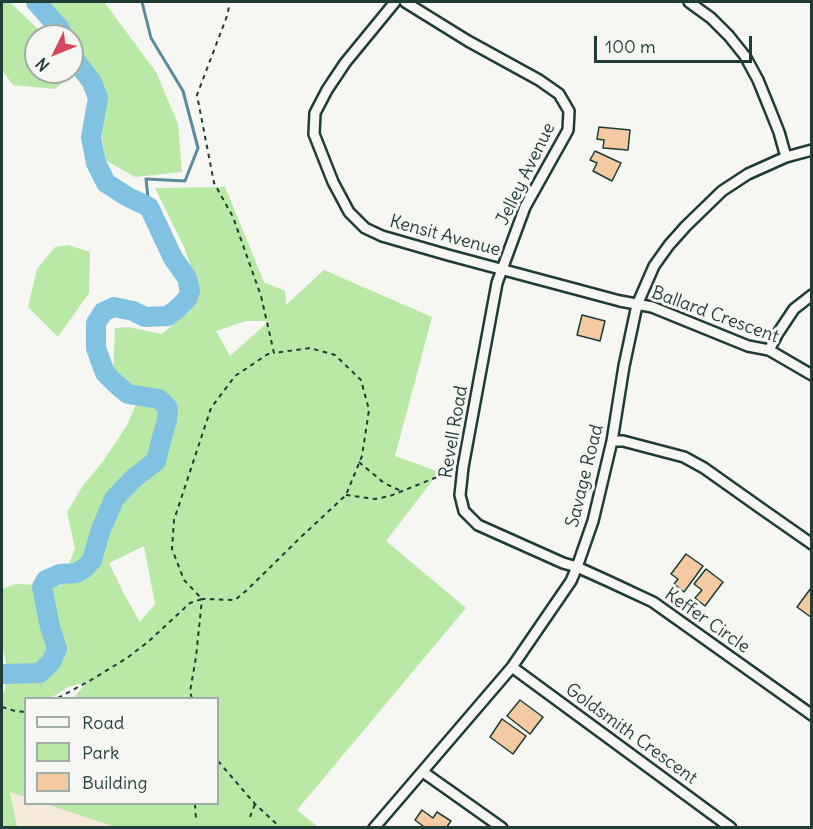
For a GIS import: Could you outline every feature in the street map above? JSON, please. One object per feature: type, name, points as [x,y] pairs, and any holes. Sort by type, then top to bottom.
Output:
[{"type":"street","name":"Kensit Avenue","points":[[395,2],[345,63],[315,113],[314,134],[333,182],[349,212],[365,228],[382,236],[637,305]]},
{"type":"street","name":"Jelley Avenue","points":[[405,2],[468,41],[539,80],[559,94],[569,111],[568,130],[525,207],[502,269]]},
{"type":"street","points":[[689,2],[717,24],[745,56],[758,80],[779,132],[786,157]]},
{"type":"street","name":"Savage Road","points":[[374,828],[512,667],[564,591],[577,567],[593,521],[612,441],[637,305],[654,266],[669,244],[722,191],[748,174],[786,157],[812,150]]},
{"type":"street","name":"Revell Road","points":[[502,269],[497,283],[463,467],[460,495],[464,511],[478,525],[562,563],[577,567]]},
{"type":"street","points":[[769,350],[794,309],[812,295]]},
{"type":"street","name":"Ballard Crescent","points":[[637,305],[652,308],[748,346],[769,350],[812,375]]},
{"type":"street","points":[[612,441],[623,441],[684,457],[812,544]]},
{"type":"street","name":"Keffer Circle","points":[[577,567],[653,602],[812,715]]},
{"type":"street","name":"Goldsmith Crescent","points":[[512,667],[731,828]]},
{"type":"street","points":[[423,772],[502,828]]},
{"type":"path","points":[[230,2],[227,16],[197,95],[214,183],[233,217],[257,286],[274,353]]},
{"type":"path","points":[[62,697],[127,658],[190,603],[202,599],[235,600],[346,495],[362,456],[369,410],[361,380],[335,355],[310,348],[268,354],[235,376],[211,408],[174,520],[172,549],[184,580],[202,599],[190,692],[191,697]]},
{"type":"path","points":[[360,462],[384,483],[402,491]]},
{"type":"path","points":[[346,495],[375,499],[390,496],[463,467]]},
{"type":"path","points":[[2,707],[24,712]]},
{"type":"path","points":[[219,762],[255,804],[281,828]]},
{"type":"path","points":[[250,817],[255,804]]},
{"type":"path","points":[[195,805],[196,819]]},
{"type":"shaded area","points":[[10,791],[24,797],[24,805],[49,805],[115,827],[17,827]]},
{"type":"green space","points":[[2,2],[10,2],[33,24],[24,24],[24,84],[61,84],[55,89],[13,85],[2,70]]},
{"type":"green space","points":[[41,2],[104,2],[156,72],[178,124],[182,172],[135,177],[105,160],[98,103],[91,77],[84,66],[84,24],[55,24]]},
{"type":"green space","points":[[225,187],[264,282],[285,291],[286,305],[324,270],[432,317],[395,456],[439,472],[386,541],[466,608],[297,810],[318,827],[115,827],[49,805],[219,805],[219,697],[74,697],[87,682],[68,687],[53,697],[24,697],[24,797],[10,792],[17,827],[2,827],[2,694],[5,690],[6,662],[2,644],[2,589],[16,584],[61,586],[75,548],[67,512],[82,487],[104,460],[127,425],[141,393],[113,374],[115,328],[128,327],[162,334],[190,311],[196,281],[184,247],[155,188]],"holes":[[[246,321],[269,321],[230,356],[216,331]],[[144,546],[155,604],[140,622],[109,563]]]},
{"type":"green space","points":[[68,245],[90,252],[89,293],[58,337],[28,307],[37,269],[55,247]]},
{"type":"building","points":[[599,127],[630,130],[628,150],[603,148],[604,140],[597,139]]},
{"type":"building","points":[[595,151],[621,163],[612,181],[593,171],[597,163],[590,160]]},
{"type":"building","points":[[582,315],[605,321],[600,341],[577,335]]},
{"type":"building","points":[[686,554],[703,566],[684,592],[674,584],[678,579],[671,574]]},
{"type":"building","points":[[706,569],[723,582],[705,606],[695,598],[702,590],[694,584]]},
{"type":"building","points":[[812,588],[812,618],[797,607]]},
{"type":"building","points":[[520,700],[543,717],[530,734],[507,716]]},
{"type":"building","points":[[502,719],[526,736],[513,754],[490,737]]},
{"type":"building","points":[[422,810],[433,818],[437,812],[451,821],[446,828],[422,828],[423,826],[415,820]]},
{"type":"waterway","points":[[36,2],[56,24]]},
{"type":"waterway","points":[[142,2],[151,38],[183,91],[198,148],[185,181],[146,179],[149,207]]},
{"type":"waterway","points":[[2,674],[40,673],[51,662],[57,649],[42,587],[46,580],[60,574],[76,573],[92,560],[100,532],[114,499],[133,479],[156,461],[167,420],[168,408],[159,399],[128,394],[105,373],[96,348],[96,323],[103,312],[114,307],[133,311],[145,317],[168,316],[187,299],[190,291],[187,278],[173,258],[149,207],[106,183],[96,163],[91,137],[98,98],[92,82],[84,72]]}]
